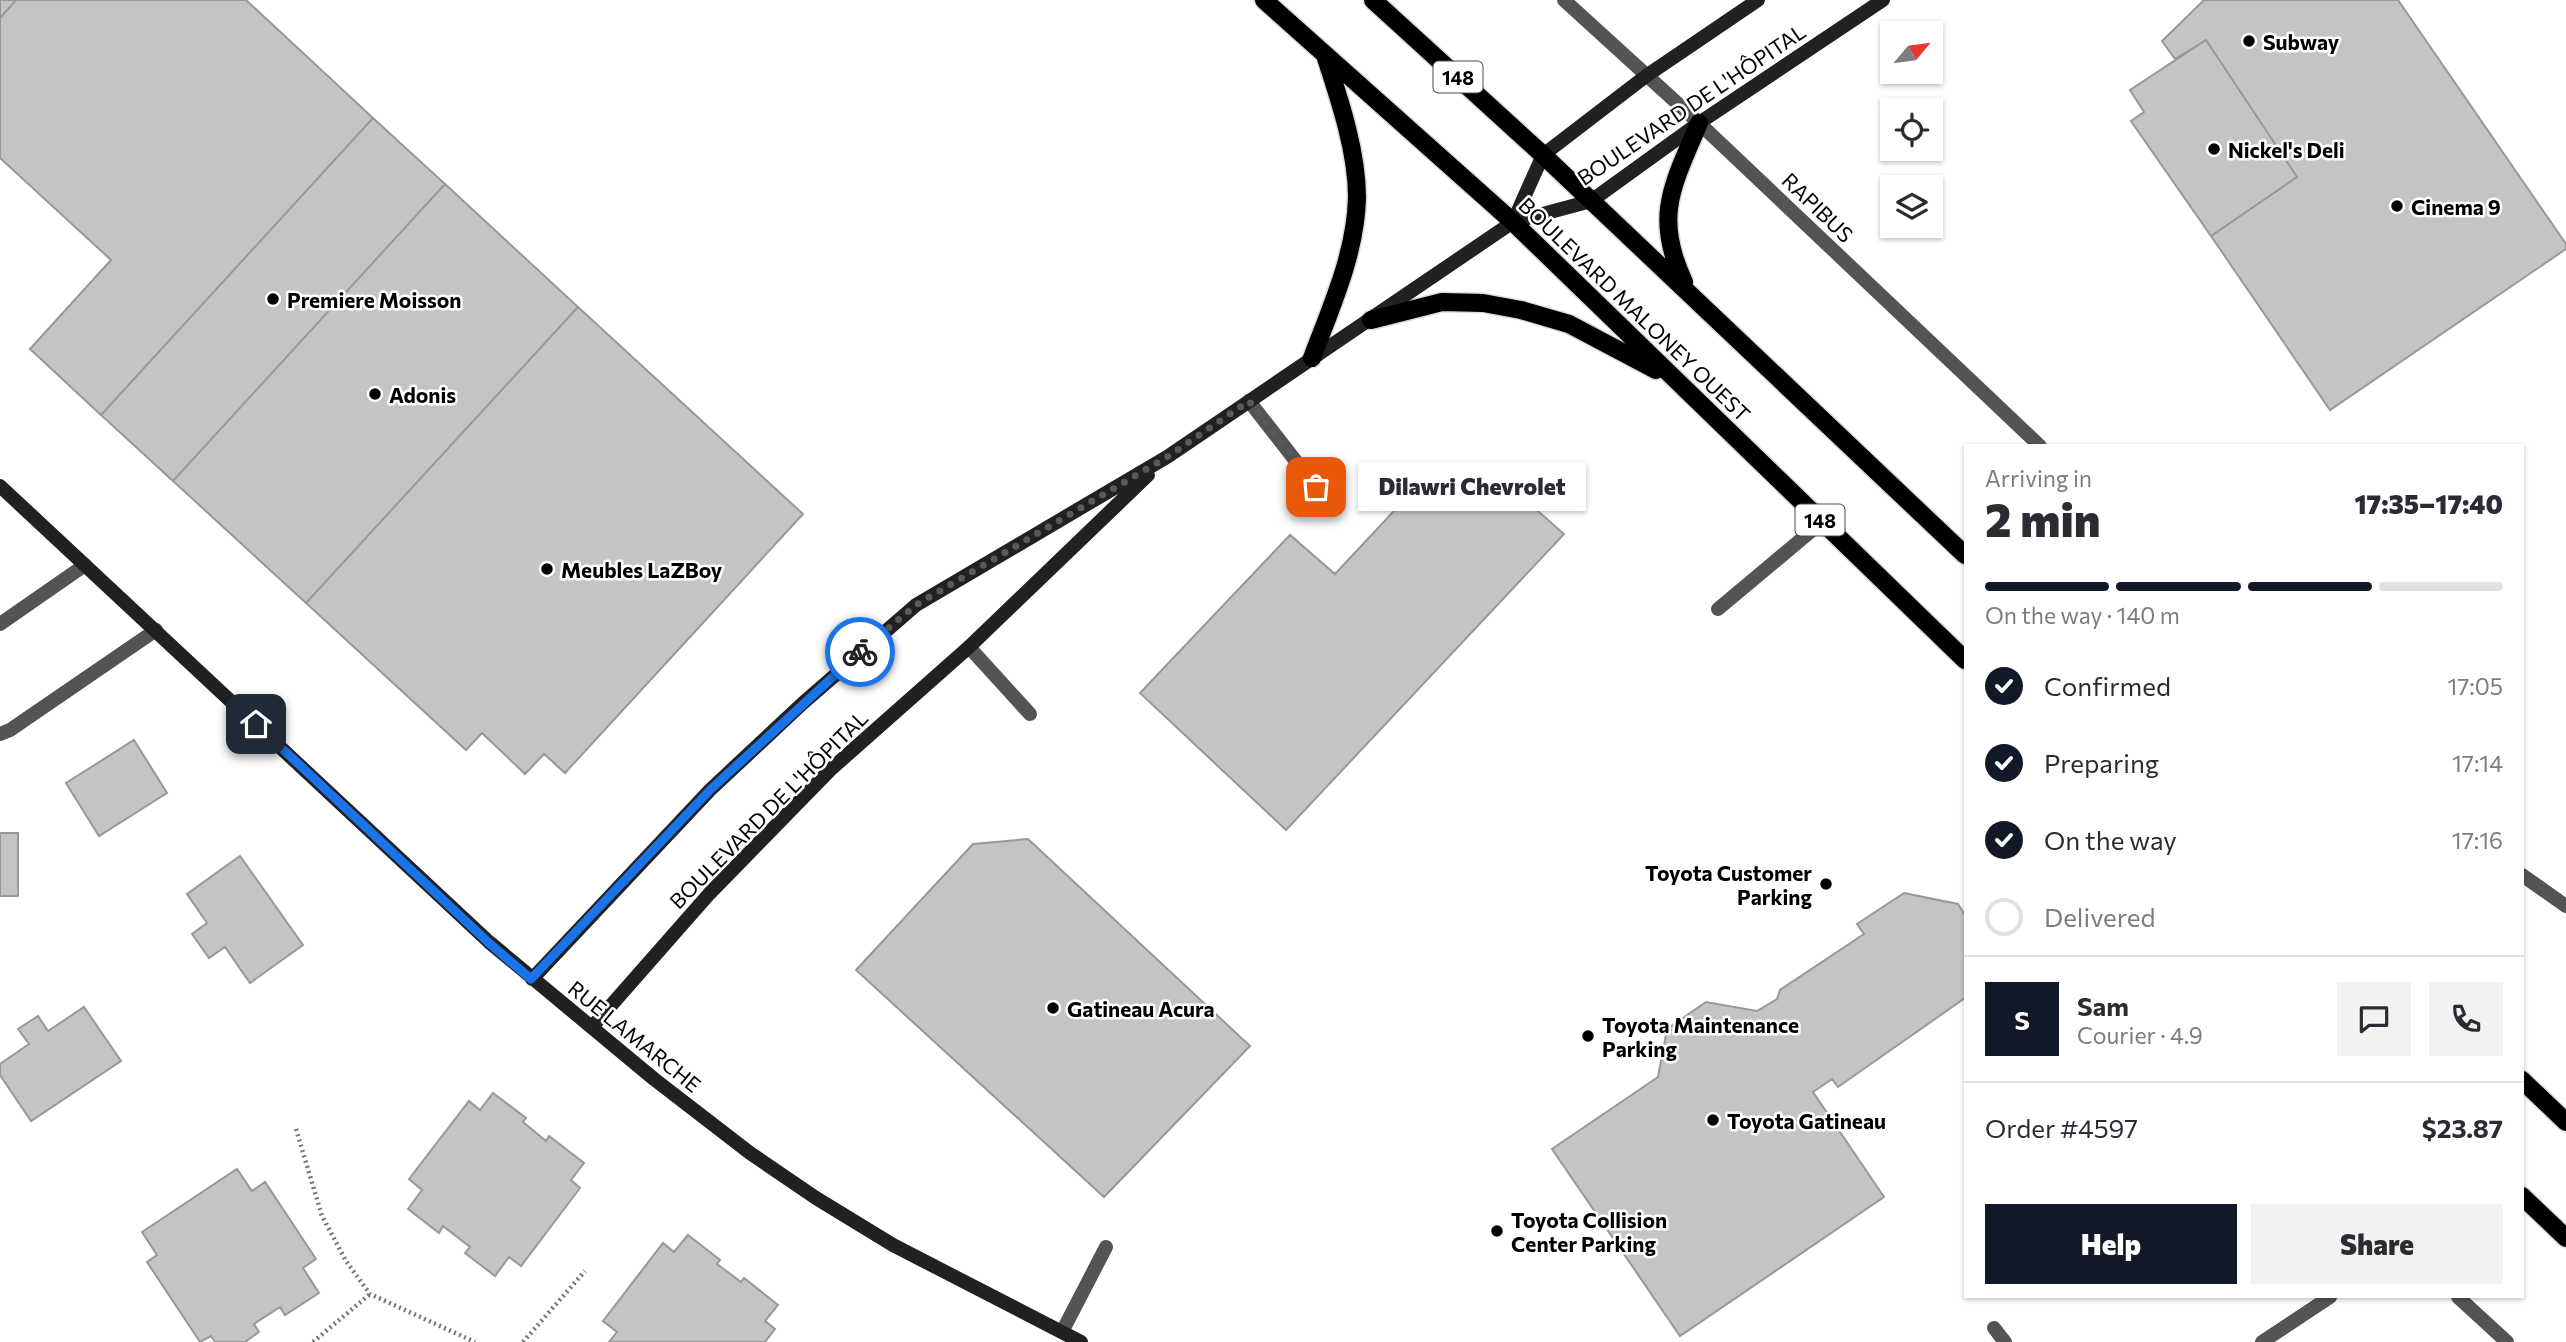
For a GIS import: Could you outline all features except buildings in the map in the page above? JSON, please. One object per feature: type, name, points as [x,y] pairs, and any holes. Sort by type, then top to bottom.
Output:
[{"type":"main road","name":"BOULEVARD MALONEY OUEST","points":[[1264,0],[1513,222],[1964,659]]},
{"type":"main road","name":"148","points":[[1373,0],[1543,155],[1964,554]]},
{"type":"main road","points":[[1312,358],[1349,254],[1357,197],[1347,135],[1325,55]]},
{"type":"main road","points":[[1689,292],[1675,263],[1670,244],[1668,208],[1675,181],[1699,123]]},
{"type":"main road","points":[[1371,320],[1442,302],[1483,303],[1521,310],[1569,324],[1675,380]]},
{"type":"main road","points":[[2524,1082],[2566,1122]]},
{"type":"main road","points":[[2524,1198],[2566,1238]]},
{"type":"street","name":"RAPIBUS","points":[[1564,0],[1699,123],[2038,444]]},
{"type":"street","name":"BOULEVARD DE L'HÔPITAL","points":[[1513,222],[1543,155],[1646,76],[1758,0]]},
{"type":"street","name":"BOULEVARD DE L'HÔPITAL","points":[[531,979],[710,790],[803,703],[916,605],[1167,457],[1513,222],[1591,201],[1699,123],[1883,0]]},
{"type":"street","points":[[1249,401],[1316,487]]},
{"type":"street","name":"BOULEVARD DE L'HÔPITAL","points":[[592,1027],[709,894],[830,770],[968,647],[1167,457]]},
{"type":"street","name":"RUE LAMARCHE","points":[[0,485],[472,927],[531,979],[704,1118],[816,1198],[893,1245],[1081,1342]]},
{"type":"street","points":[[1718,609],[1822,522]]},
{"type":"street","points":[[0,624],[85,565]]},
{"type":"street","points":[[0,734],[10,730],[156,630]]},
{"type":"street","points":[[968,647],[1030,714]]},
{"type":"street","points":[[2524,876],[2566,906]]},
{"type":"street","points":[[1062,1332],[1107,1247]]},
{"type":"street","points":[[2262,1342],[2328,1298]]},
{"type":"street","points":[[2459,1298],[2507,1342]]},
{"type":"street","points":[[1994,1328],[2005,1342]]},
{"type":"path","points":[[296,1129],[322,1216],[346,1261],[370,1294],[475,1342]]},
{"type":"path","points":[[523,1342],[585,1270]]},
{"type":"path","points":[[313,1342],[370,1294]]},
{"type":"way so far","points":[[860,652],[916,605],[1167,457],[1249,401],[1316,487]]},
{"type":"place","name":"Subway","points":[[2249,41]]},
{"type":"place","name":"Nickel's Deli","points":[[2214,149]]},
{"type":"place","name":"Cinema 9","points":[[2397,206]]},
{"type":"place","name":"Premiere Moisson","points":[[273,299]]},
{"type":"place","name":"Adonis","points":[[375,394]]},
{"type":"place","name":"Dilawri Chevrolet","points":[[1316,487]]},
{"type":"place","name":"Meubles LaZBoy","points":[[547,569]]},
{"type":"place","name":"Toyota Customer Parking","points":[[1826,884]]},
{"type":"place","name":"Gatineau Acura","points":[[1053,1008]]},
{"type":"place","name":"Toyota Maintenance Parking","points":[[1588,1036]]},
{"type":"place","name":"Toyota Gatineau","points":[[1713,1120]]},
{"type":"place","name":"Toyota Collision Center Parking","points":[[1497,1231]]},
{"type":"route","points":[[256,724],[489,943],[531,979],[710,790],[860,652]]}]
